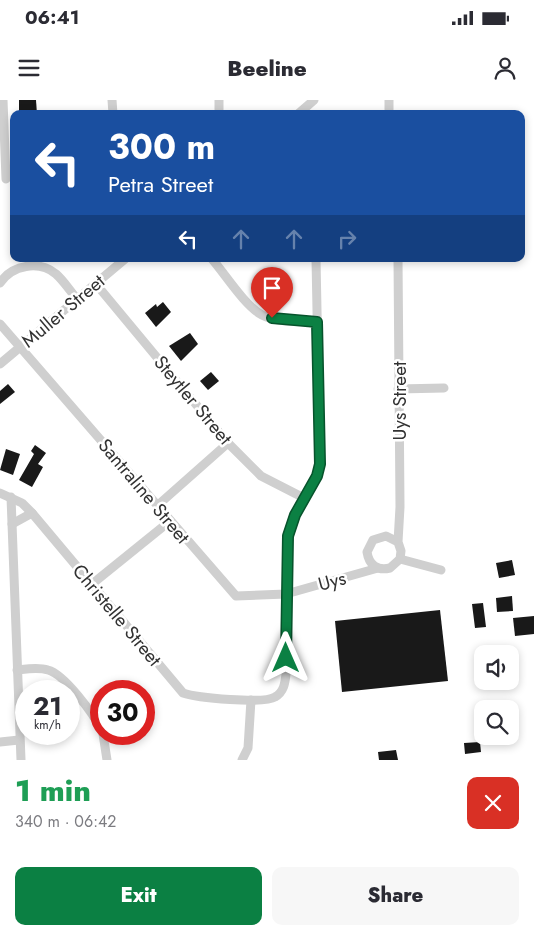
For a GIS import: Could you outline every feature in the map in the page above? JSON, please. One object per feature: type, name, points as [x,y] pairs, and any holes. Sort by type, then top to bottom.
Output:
[{"type":"street","points":[[2,100],[7,179]]},
{"type":"street","points":[[303,110],[314,100]]},
{"type":"street","name":"Muller Street","points":[[0,364],[122,262]]},
{"type":"street","points":[[214,262],[252,307],[261,314],[272,318],[317,322]]},
{"type":"street","name":"Christelle Street","points":[[0,493],[11,496],[32,513],[183,693],[193,697],[250,700],[275,698],[284,687],[286,674],[288,536],[295,515],[317,476],[320,464],[316,262]]},
{"type":"street","name":"Uys Street","points":[[398,262],[400,507],[398,542]]},
{"type":"street","points":[[0,283],[16,269],[31,265],[46,268],[56,274],[77,299]]},
{"type":"street","name":"Steytler Street","points":[[96,284],[228,443],[261,476],[304,498]]},
{"type":"street","name":"Santraline Street","points":[[0,324],[236,596],[286,594]]},
{"type":"street","points":[[398,389],[444,388]]},
{"type":"street","points":[[158,506],[228,443]]},
{"type":"street","points":[[11,496],[17,680]]},
{"type":"street","points":[[12,524],[32,513]]},
{"type":"street","points":[[92,584],[170,521]]},
{"type":"street","points":[[379,536],[393,538],[398,542],[401,551],[400,559],[390,568],[378,568],[368,558],[369,545],[379,536]]},
{"type":"street","points":[[400,559],[441,570]]},
{"type":"street","name":"Uys","points":[[286,594],[378,568]]},
{"type":"street","points":[[17,670],[41,668],[59,674],[90,712]]},
{"type":"street","points":[[242,760],[248,748],[250,700]]},
{"type":"street","points":[[0,742],[15,740]]},
{"type":"street","points":[[20,745],[22,760]]},
{"type":"street","points":[[105,745],[107,760]]},
{"type":"building","points":[[19,100],[36,100],[37,110],[19,110]]},
{"type":"building","points":[[163,302],[171,312],[156,327],[145,313],[156,304],[157,307]]},
{"type":"building","points":[[190,333],[198,344],[181,361],[169,346]]},
{"type":"building","points":[[211,372],[219,381],[208,390],[200,381]]},
{"type":"building","points":[[8,384],[15,392],[0,404],[0,391]]},
{"type":"building","points":[[35,445],[46,453],[38,464],[43,467],[32,487],[19,480],[34,454],[31,451]]},
{"type":"building","points":[[6,449],[20,454],[13,475],[0,470]]},
{"type":"building","points":[[512,560],[515,575],[499,578],[496,563]]},
{"type":"building","points":[[512,596],[513,611],[497,612],[496,598]]},
{"type":"building","points":[[483,603],[486,627],[475,628],[472,604]]},
{"type":"building","points":[[440,610],[448,681],[342,692],[335,621]]},
{"type":"building","points":[[534,616],[534,634],[515,636],[513,618]]},
{"type":"building","points":[[474,742],[474,745],[480,745],[481,752],[465,754],[464,743]]},
{"type":"building","points":[[396,750],[398,760],[379,760],[378,752]]},
{"type":"route","points":[[272,318],[317,322],[320,464],[317,476],[290,526],[288,536],[286,658]]}]
